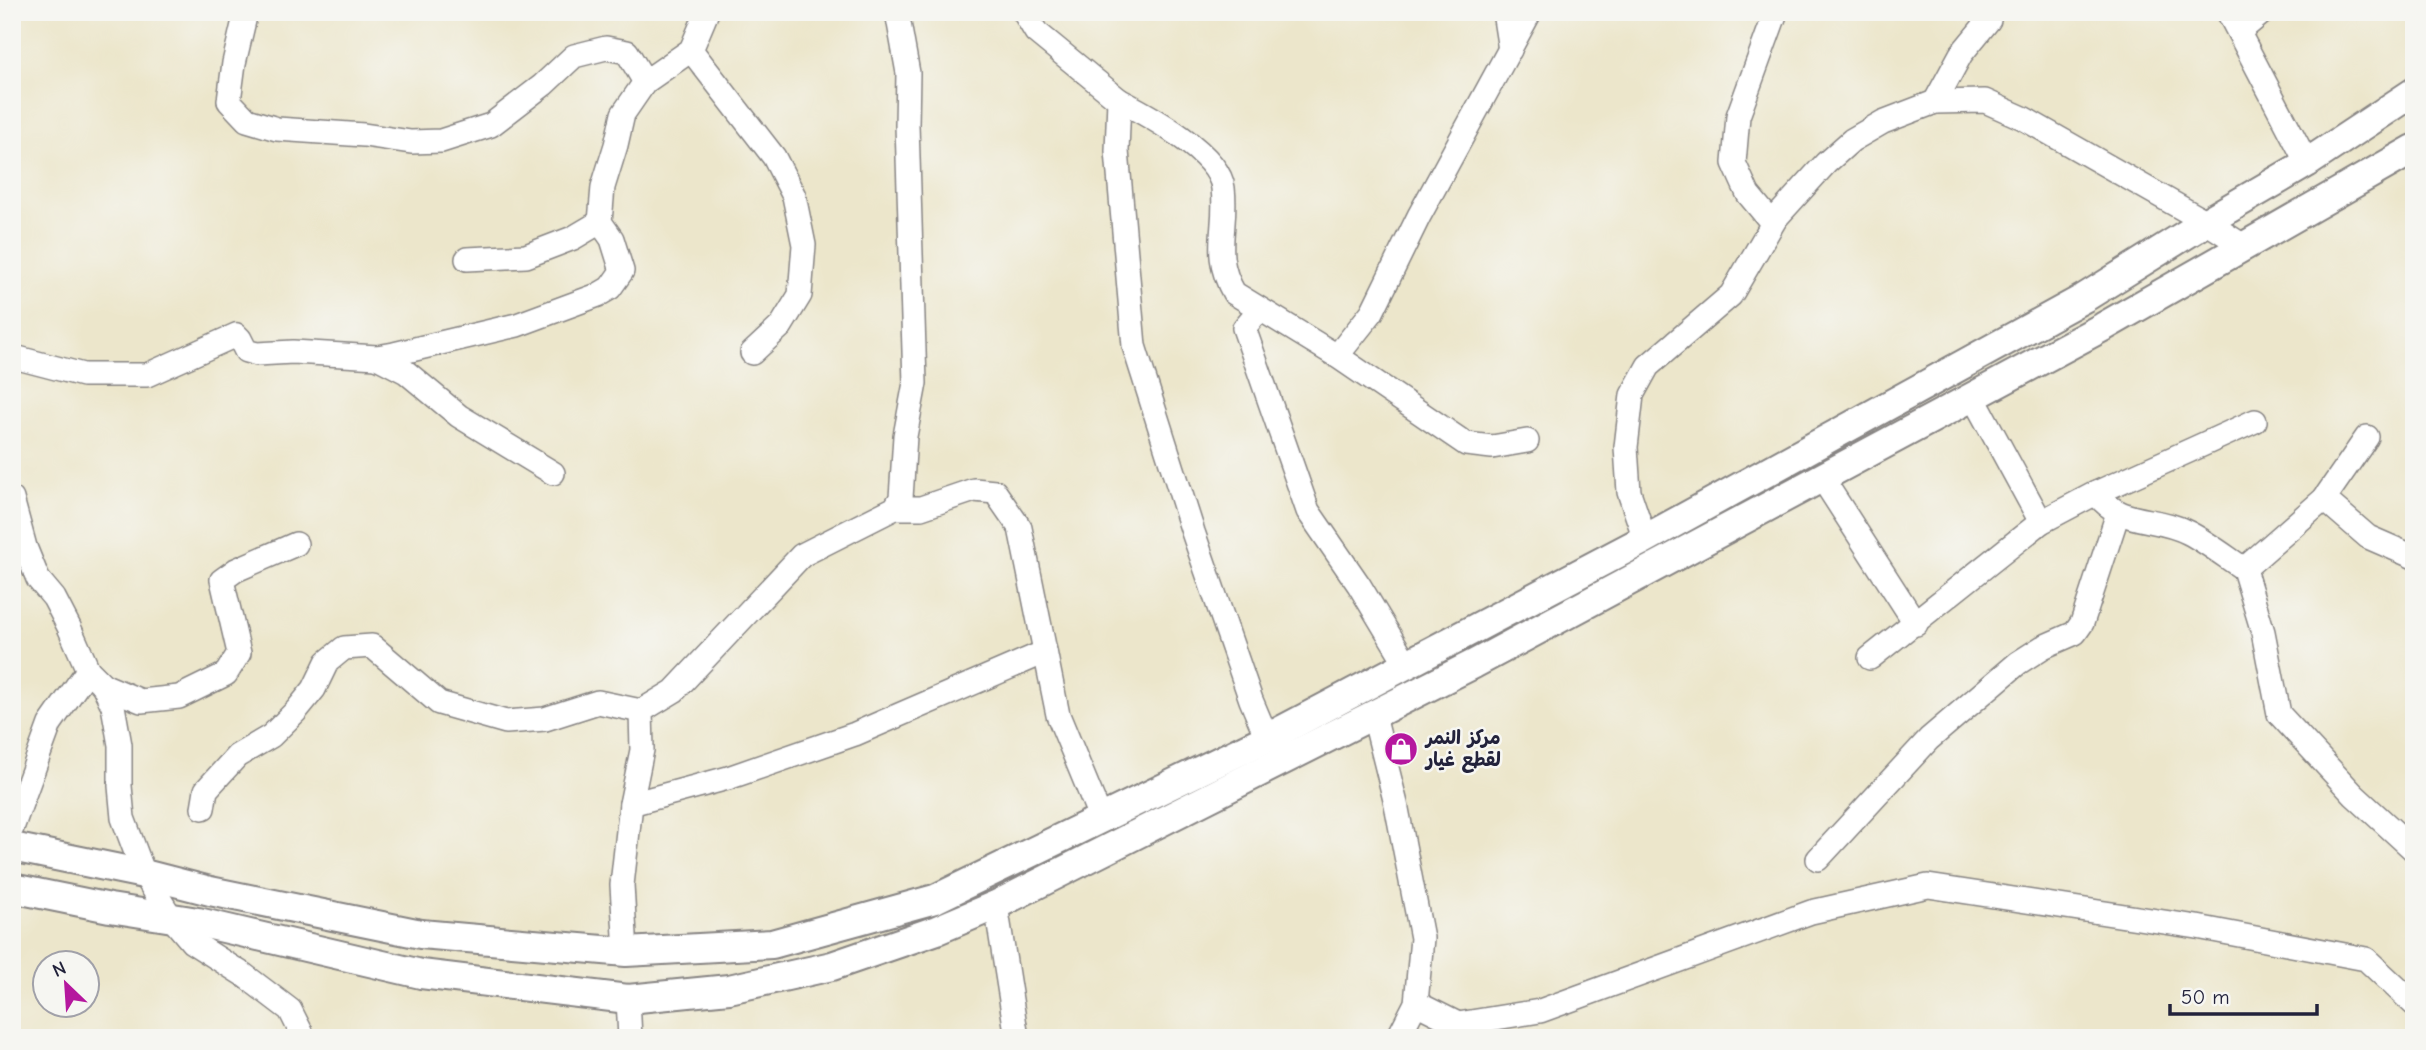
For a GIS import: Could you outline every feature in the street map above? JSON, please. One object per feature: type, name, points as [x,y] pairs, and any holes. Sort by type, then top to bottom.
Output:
[{"type":"street","points":[[246,12],[234,63],[229,101],[247,120],[277,129],[364,135],[411,142],[441,141],[491,125],[543,85],[574,56],[606,48],[627,52],[645,82]]},
{"type":"street","points":[[12,359],[18,358],[83,375],[147,375],[236,335],[246,351],[257,354],[293,352],[377,357],[517,325],[598,295],[610,288],[622,271],[612,239],[600,222],[603,187],[623,114],[645,82],[691,50],[707,12]]},
{"type":"street","points":[[895,508],[901,498],[905,436],[915,383],[907,125],[908,74],[897,12]]},
{"type":"street","points":[[1024,12],[1036,32],[1119,100],[1162,123],[1210,161],[1223,187],[1220,253],[1224,277],[1234,293],[1337,356],[1466,443],[1492,447],[1527,441]]},
{"type":"street","points":[[1504,12],[1510,50]]},
{"type":"street","points":[[1337,356],[1372,312],[1419,216],[1530,12]]},
{"type":"street","points":[[1776,12],[1738,116],[1734,163],[1748,194],[1761,212],[1768,218],[1776,218]]},
{"type":"street","points":[[1935,102],[1961,54],[1989,20],[1990,12]]},
{"type":"street","points":[[2263,12],[2233,22],[2307,163]]},
{"type":"street","points":[[691,50],[774,156],[794,196],[804,245],[800,295],[782,326],[752,353]]},
{"type":"street","points":[[12,847],[421,934],[626,952],[772,944],[935,899],[1267,738],[1645,538],[2084,298],[2307,163],[2414,93]]},
{"type":"street","points":[[1119,100],[1117,151],[1134,346],[1193,532],[1251,700],[1267,738]]},
{"type":"street","points":[[1645,538],[1629,492],[1626,447],[1632,395],[1647,366],[1731,295],[1776,218],[1826,163],[1852,140],[1883,122],[1935,102],[1985,101],[2023,118],[2242,245]]},
{"type":"street","points":[[12,888],[110,908],[170,916],[421,974],[628,999],[729,989],[832,965],[937,930],[996,905],[1374,716],[2103,327],[2242,245],[2414,149]]},
{"type":"street","points":[[467,259],[526,256],[573,238],[600,222]]},
{"type":"street","points":[[1259,310],[1244,328],[1308,511],[1359,585],[1406,663]]},
{"type":"street","points":[[377,357],[406,372],[459,416],[553,473]]},
{"type":"street","points":[[1973,397],[2041,522]]},
{"type":"street","points":[[1870,659],[2041,522],[2096,493],[2255,421]]},
{"type":"street","points":[[2244,569],[2324,499],[2367,437]]},
{"type":"street","points":[[1822,478],[1916,624]]},
{"type":"street","points":[[204,808],[206,790],[237,756],[271,736],[296,711],[314,689],[327,662],[344,648],[372,646],[439,703],[506,722],[545,719],[598,702],[641,711],[674,691],[802,555],[895,508],[921,508],[974,490],[995,492],[1020,528],[1058,715],[1101,818]]},
{"type":"street","points":[[2096,493],[2105,505],[2118,513],[2186,531],[2244,569],[2263,632],[2279,714],[2354,795],[2414,850]]},
{"type":"street","points":[[12,499],[37,579],[54,598],[113,706],[120,745],[123,818],[144,874],[170,916],[192,942],[244,975],[290,1010],[304,1038]]},
{"type":"street","points":[[2324,499],[2368,537],[2414,557]]},
{"type":"street","points":[[1818,859],[1929,739],[2018,663],[2043,647],[2075,633],[2082,623],[2118,513]]},
{"type":"street","points":[[96,677],[141,701],[178,697],[226,674],[239,653],[222,580],[236,570],[296,544]]},
{"type":"street","points":[[1458,635],[1474,664]]},
{"type":"street","points":[[631,804],[728,778],[855,734],[1045,652]]},
{"type":"street","points":[[12,828],[50,724],[96,677]]},
{"type":"street","points":[[626,952],[622,885],[631,804],[642,750],[641,711]]},
{"type":"street","points":[[1374,716],[1396,804],[1422,937],[1416,1003],[1398,1038]]},
{"type":"street","points":[[1416,1003],[1458,1024],[1540,1012],[1811,912],[1928,886],[2197,927],[2366,959],[2414,1005]]},
{"type":"street","points":[[996,905],[1017,1038]]},
{"type":"street","points":[[628,999],[631,1038]]},
{"type":"place","name":"مركز النمر لقطع غيار","points":[[1401,749]]}]
